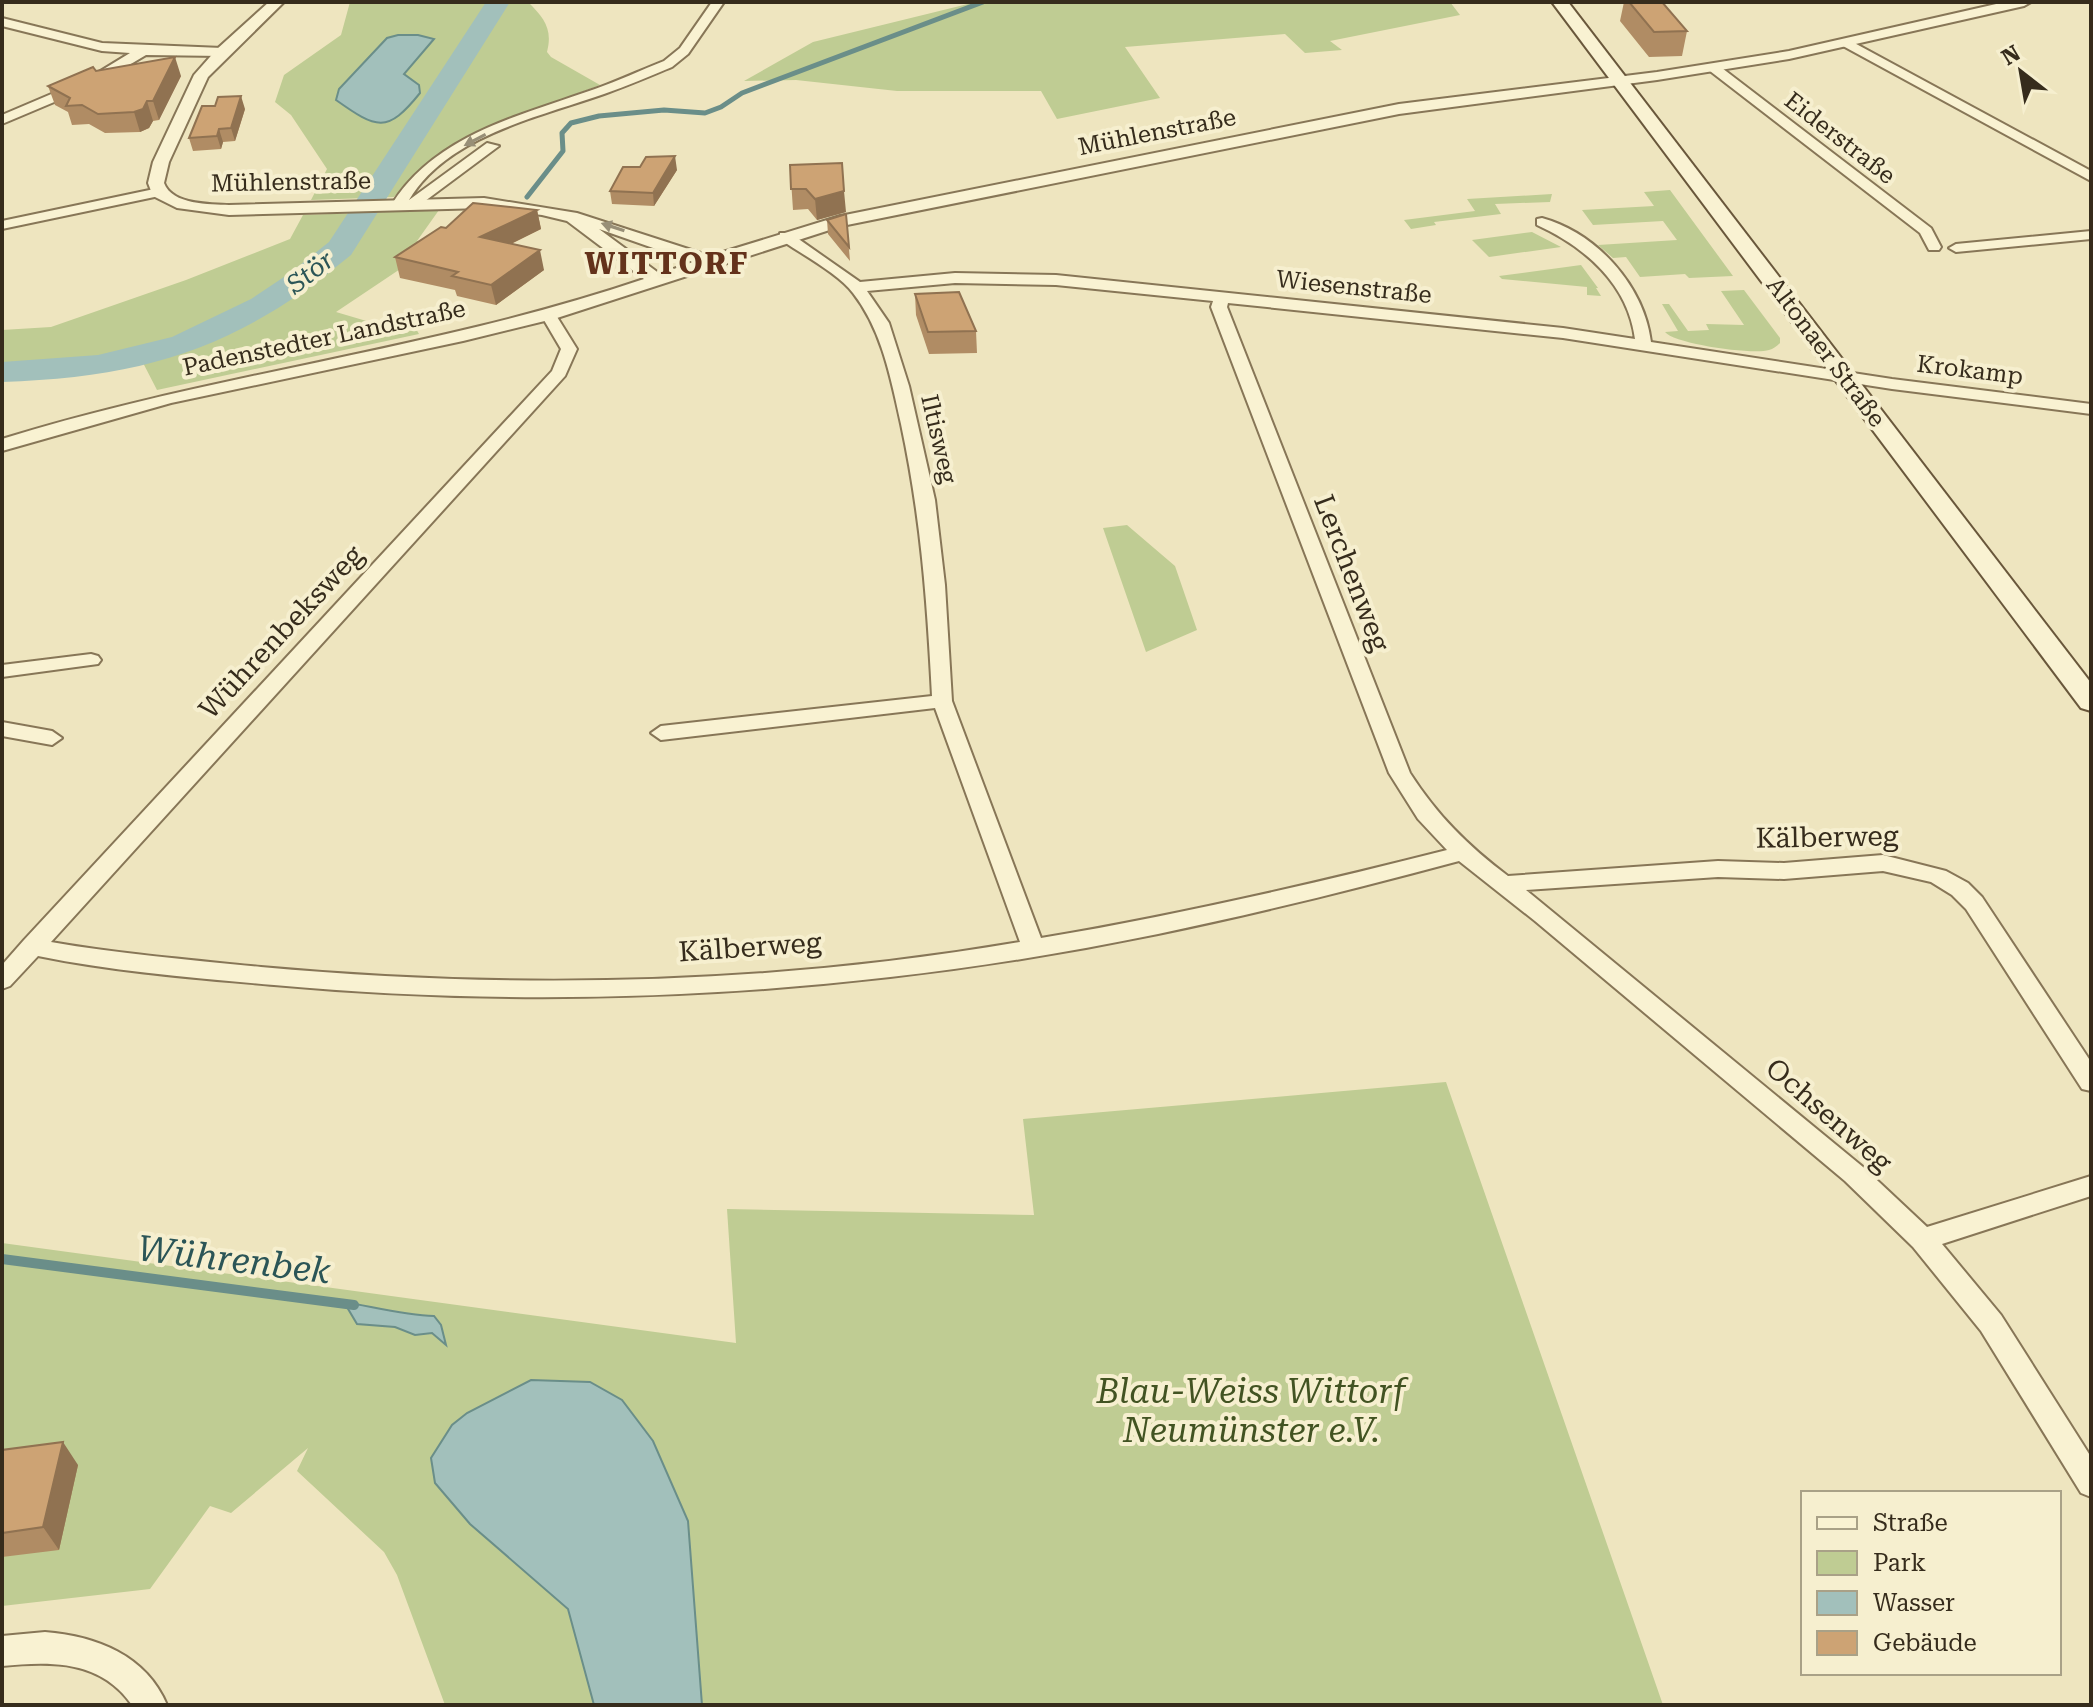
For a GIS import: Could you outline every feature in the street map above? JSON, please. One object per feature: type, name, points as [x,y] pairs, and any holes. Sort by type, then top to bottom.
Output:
[{"type":"main road","name":"Altonaer Straße","points":[[1560,2],[2091,702]]},
{"type":"street","points":[[2,225],[159,192],[156,183],[161,162],[201,75],[277,2]]},
{"type":"street","points":[[400,204],[487,149],[570,111],[599,92],[668,64],[684,51],[718,2]]},
{"type":"street","name":"Mühlenstraße","points":[[658,281],[785,236],[897,209],[1399,109],[1714,68],[1847,43],[2024,2]]},
{"type":"street","points":[[2,22],[102,47],[222,52]]},
{"type":"street","points":[[1847,43],[2091,177]]},
{"type":"street","points":[[2,120],[93,81],[143,51]]},
{"type":"street","name":"Eiderstraße","points":[[1714,68],[1926,231],[1934,247]]},
{"type":"street","name":"Mühlenstraße","points":[[159,192],[178,203],[207,208],[496,203],[568,214],[615,227],[709,262]]},
{"type":"street","points":[[568,214],[590,234],[658,281]]},
{"type":"street","points":[[1542,222],[1572,235],[1612,274],[1640,321],[1643,344]]},
{"type":"street","points":[[1956,248],[2091,235]]},
{"type":"street","name":"Iltisweg","points":[[785,236],[857,287],[881,323],[901,386],[923,480],[936,585],[942,701],[1033,947]]},
{"type":"street","name":"Wiesenstraße","points":[[857,287],[955,278],[1015,277],[1643,344],[1844,375]]},
{"type":"street","name":"Padenstedter Landstraße","points":[[2,445],[89,418],[192,392],[549,315],[658,281]]},
{"type":"street","name":"Lerchenweg","points":[[1222,297],[1219,307],[1400,773],[1426,814],[1463,853]]},
{"type":"street","name":"Wührenbeksweg","points":[[2,980],[559,373],[569,349],[549,315]]},
{"type":"street","name":"Krokamp","points":[[1844,375],[2091,409]]},
{"type":"street","points":[[2,671],[91,660]]},
{"type":"street","points":[[661,733],[942,701]]},
{"type":"street","points":[[2,729],[52,738]]},
{"type":"street","name":"Ochsenweg","points":[[1463,853],[1854,1174],[1922,1239],[1991,1323],[2091,1483]]},
{"type":"street","name":"Kälberweg","points":[[32,946],[286,980],[444,988],[702,983],[843,972],[1033,947],[1295,897],[1463,853]]},
{"type":"street","name":"Kälberweg","points":[[1504,884],[1718,869],[1784,871],[1883,863],[1919,869],[1960,889],[1974,903],[2091,1082]]},
{"type":"street","points":[[1922,1239],[2091,1186]]},
{"type":"street","points":[[2,1651],[46,1646],[85,1652],[123,1673],[151,1705]]},
{"type":"green space","points":[[350,2],[528,2],[546,24],[549,37],[547,52],[551,57],[600,85],[517,116],[463,142],[438,157],[394,197],[311,200],[327,169],[291,115],[275,102],[284,75],[341,35]]},
{"type":"green space","points":[[976,2],[1450,2],[1460,15],[1330,41],[1342,50],[1305,53],[1285,34],[1125,47],[1160,98],[1057,119],[1041,91],[897,91],[796,80],[744,81],[813,42]]},
{"type":"green space","points":[[1670,190],[1733,276],[1689,278],[1685,274],[1640,277],[1626,257],[1613,258],[1598,245],[1677,240],[1663,221],[1593,225],[1582,210],[1654,206],[1644,192]]},
{"type":"green space","points":[[1552,194],[1550,202],[1495,204],[1501,214],[1434,222],[1436,225],[1411,229],[1404,220],[1475,211],[1467,199]]},
{"type":"green space","points":[[439,210],[417,241],[439,243],[336,312],[407,333],[415,327],[419,334],[157,390],[140,357],[75,369],[2,372],[2,330],[51,327],[186,280],[290,239],[303,215]]},
{"type":"green space","points":[[1532,232],[1561,247],[1489,257],[1472,240]]},
{"type":"green space","points":[[1581,265],[1601,296],[1587,295],[1587,287],[1502,279],[1499,276]]},
{"type":"green space","points":[[1744,290],[1780,338],[1780,343],[1773,348],[1747,351],[1714,347],[1683,341],[1665,332],[1678,331],[1662,304],[1669,304],[1688,331],[1709,330],[1706,324],[1744,325],[1721,291]]},
{"type":"green space","points":[[1127,525],[1175,566],[1197,630],[1146,652],[1103,528]]},
{"type":"green space","name":"Blau-Weiss Wittorf Neumünster e.V.","points":[[1446,1082],[1663,1705],[445,1705],[397,1575],[384,1552],[297,1471],[308,1448],[231,1513],[210,1506],[150,1589],[2,1606],[2,1243],[736,1343],[727,1209],[1034,1215],[1023,1119]]},
{"type":"water","points":[[398,35],[434,39],[404,74],[419,85],[420,93],[390,121],[372,121],[336,100],[339,89],[387,38]]},
{"type":"water","points":[[344,1302],[434,1316],[441,1325],[446,1345],[432,1333],[415,1335],[395,1327],[357,1324]]},
{"type":"water","points":[[531,1380],[590,1382],[622,1400],[653,1441],[688,1521],[702,1705],[594,1705],[568,1609],[470,1524],[435,1483],[431,1458],[452,1425],[467,1413]]},
{"type":"building","points":[[1629,2],[1662,2],[1687,31],[1654,32]]},
{"type":"building","points":[[175,57],[153,101],[147,101],[143,109],[134,112],[98,114],[82,105],[66,106],[70,98],[48,86],[93,67],[96,71]]},
{"type":"building","points":[[241,96],[231,128],[219,129],[217,136],[189,138],[202,106],[215,106],[218,97]]},
{"type":"building","points":[[675,156],[653,193],[610,191],[623,167],[640,167],[646,157]]},
{"type":"building","points":[[842,163],[844,191],[815,199],[806,189],[791,189],[790,165]]},
{"type":"building","points":[[473,203],[537,210],[480,237],[540,250],[491,285],[452,276],[458,272],[395,257],[441,227],[446,228]]},
{"type":"building","points":[[846,214],[849,247],[827,220]]},
{"type":"building","points":[[959,292],[976,331],[928,332],[915,294]]},
{"type":"building","points":[[63,1442],[43,1527],[2,1533],[2,1450]]},
{"type":"waterway","name":"Stör","points":[[2,372],[98,365],[142,357],[224,327],[263,306],[301,279],[340,248],[498,2]]},
{"type":"waterway","points":[[527,197],[563,151],[562,133],[571,123],[599,116],[664,110],[705,113],[742,93],[983,2]]},
{"type":"waterway","name":"Wührenbek","points":[[2,1259],[354,1305]]},
{"type":"district","name":"WITTORF","points":[[667,263]]}]
